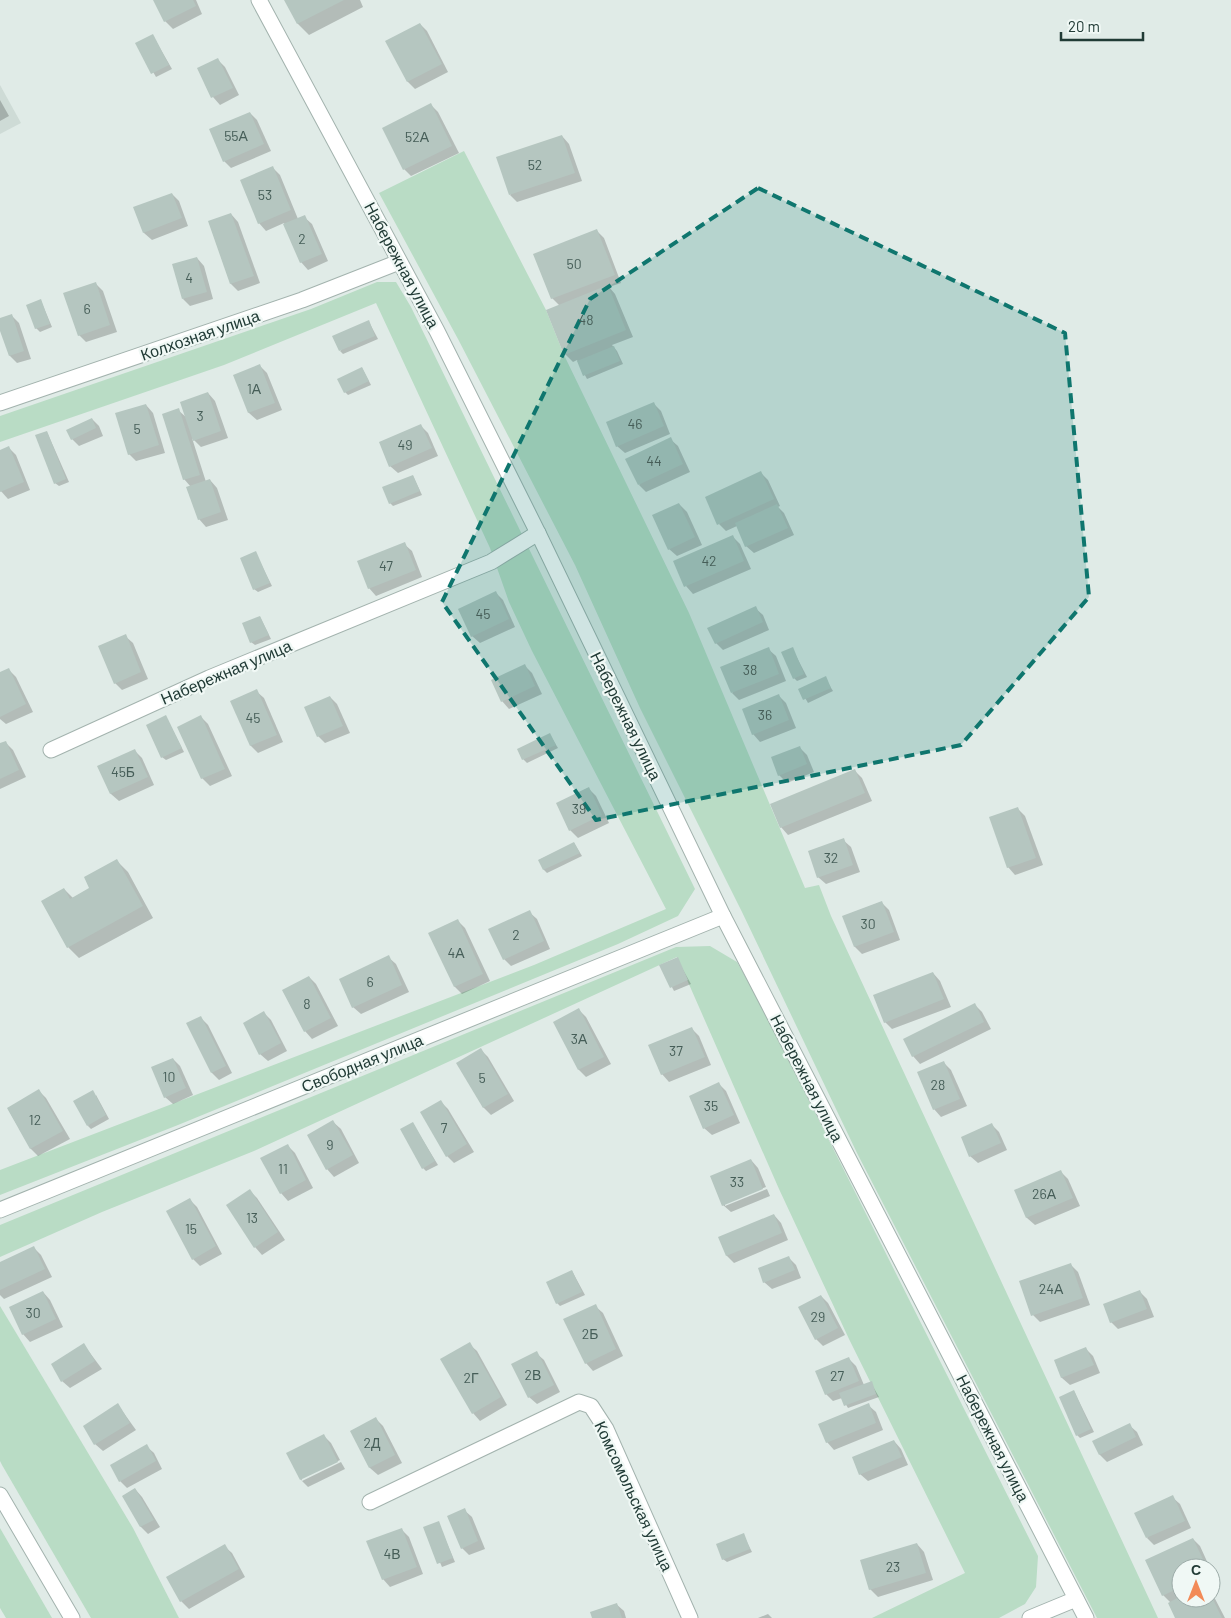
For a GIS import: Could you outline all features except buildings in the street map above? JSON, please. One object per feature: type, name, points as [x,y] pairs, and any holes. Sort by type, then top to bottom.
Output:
[{"type":"street","name":"Набережная улица","points":[[259,0],[437,330],[538,533],[723,916],[1086,1618]]},
{"type":"street","name":"Колхозная улица","points":[[0,403],[302,300],[399,262]]},
{"type":"street","name":"Набережная улица","points":[[51,750],[208,678],[491,562],[538,533]]},
{"type":"street","name":"Свободная улица","points":[[0,1210],[723,916]]},
{"type":"street","name":"Комсомольская улица","points":[[370,1502],[579,1402],[591,1406],[606,1429],[690,1618]]},
{"type":"street","points":[[0,1495],[72,1618]]},
{"type":"street","points":[[1030,1618],[1076,1599]]},
{"type":"highlighted area","points":[[758,188],[1065,333],[1089,597],[961,745],[596,820],[442,602],[590,299]]},
{"type":"shaded area","points":[[0,85],[21,123],[0,134]]},
{"type":"green space","points":[[464,151],[546,310],[564,355],[689,613],[805,888],[819,885],[831,916],[1158,1618],[1097,1618],[857,1153],[742,912],[640,708],[575,565],[458,339],[379,193]]},
{"type":"green space","points":[[377,282],[396,282],[411,307],[695,889],[678,916],[618,944],[178,1125],[0,1195],[0,1170],[534,965],[666,909],[532,651],[509,602],[490,548],[376,303],[224,365],[0,442],[0,416],[311,309]]},
{"type":"green space","points":[[710,946],[737,962],[758,999],[1038,1556],[1036,1587],[1025,1604],[999,1618],[872,1618],[965,1573],[849,1339],[779,1189],[677,957],[254,1151],[102,1212],[0,1257],[0,1225],[676,947]]},
{"type":"green space","points":[[0,1306],[133,1528],[179,1618],[91,1618],[2,1465],[0,1461]]},
{"type":"green space","points":[[0,1528],[52,1618],[6,1618],[0,1608]]}]
